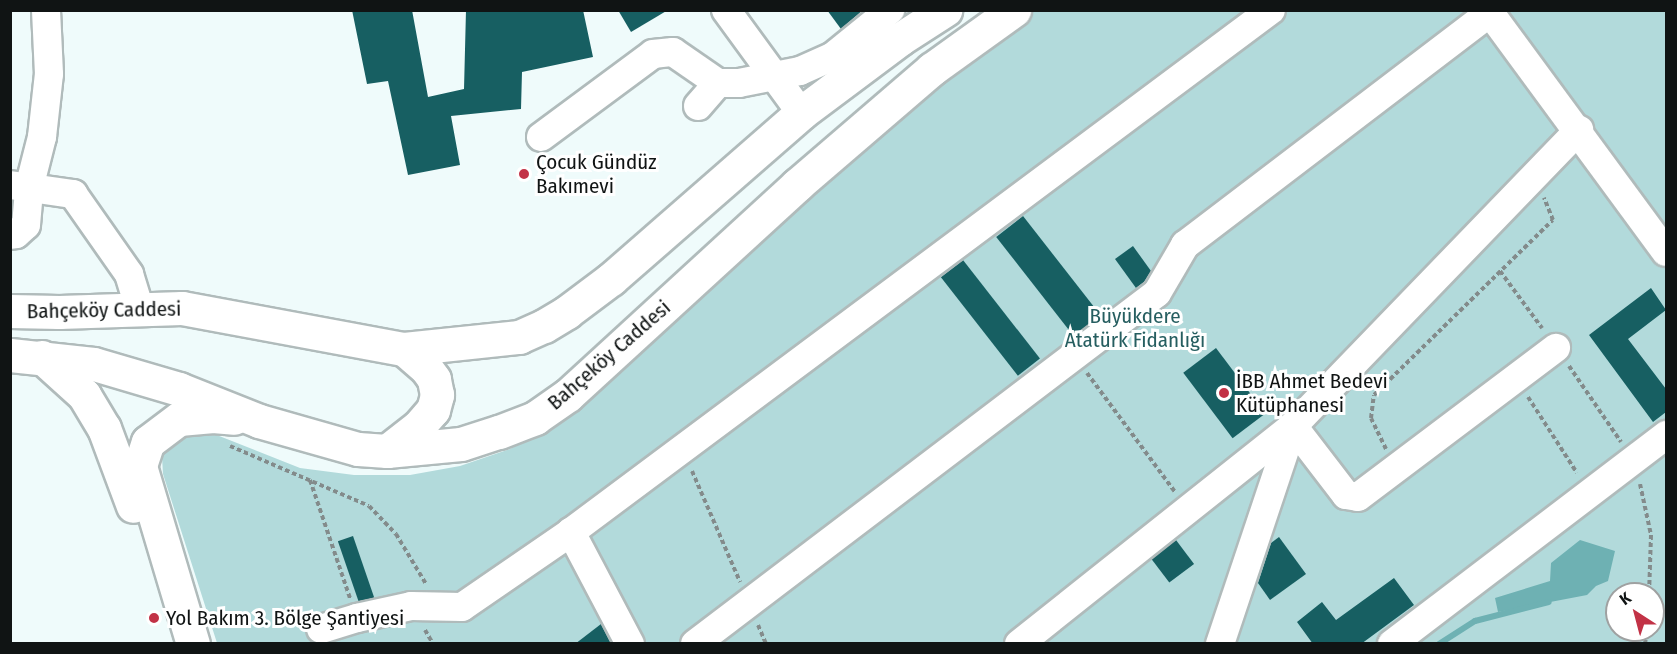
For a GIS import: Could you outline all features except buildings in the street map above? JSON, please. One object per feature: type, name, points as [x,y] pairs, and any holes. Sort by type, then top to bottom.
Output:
[{"type":"main road","name":"Bahçeköy Caddesi","points":[[10,311],[182,308],[404,349],[519,337],[544,326],[611,279],[801,113],[900,39],[945,10]]},
{"type":"main road","name":"Bahçeköy Caddesi","points":[[26,356],[94,364],[179,389],[259,421],[358,449],[387,451],[461,444],[535,418],[568,395],[797,185],[932,69],[1014,10]]},
{"type":"main road","points":[[387,451],[418,427],[432,410],[437,395],[434,379],[404,349]]},
{"type":"main road","points":[[26,356],[84,395],[104,428],[139,523],[176,644]]},
{"type":"main road","points":[[193,644],[140,466],[147,442],[178,419],[213,416],[259,421]]},
{"type":"street","points":[[10,235],[16,234],[26,225],[20,186],[42,136],[49,74],[46,10]]},
{"type":"street","points":[[726,10],[801,113]]},
{"type":"street","points":[[540,137],[652,54],[673,52],[718,83],[728,85],[774,77],[800,71],[832,57],[890,10]]},
{"type":"street","points":[[321,629],[411,606],[462,606],[571,532],[1271,10]]},
{"type":"street","points":[[695,644],[1157,293],[1185,245],[1489,12],[1579,130],[1666,252]]},
{"type":"street","points":[[698,106],[718,83]]},
{"type":"street","points":[[1019,644],[1293,426],[1579,130]]},
{"type":"street","points":[[20,186],[73,194],[129,274],[140,309]]},
{"type":"street","points":[[1293,426],[1346,495],[1358,497],[1397,470],[1556,348]]},
{"type":"street","points":[[1220,644],[1293,426]]},
{"type":"street","points":[[1392,644],[1666,435]]},
{"type":"street","points":[[571,532],[630,644]]},
{"type":"path","points":[[1397,470],[1371,418],[1374,395],[1553,220],[1535,175]]},
{"type":"path","points":[[1074,356],[1188,510]]},
{"type":"path","points":[[1522,401],[1528,397],[1590,494]]},
{"type":"path","points":[[231,446],[360,501],[378,514],[405,547],[438,606]]},
{"type":"path","points":[[682,450],[749,603]]},
{"type":"path","points":[[1633,461],[1645,499],[1651,535],[1649,582]]},
{"type":"path","points":[[310,479],[357,618]]},
{"type":"green space","name":"Büyükdere Atatürk Fidanlığı","points":[[1032,11],[1666,11],[1666,643],[217,643],[163,474],[162,457],[172,441],[186,432],[204,430],[300,468],[354,475],[410,475],[460,466],[510,449],[559,422],[600,388],[711,279],[946,73]]},
{"type":"shaded area","points":[[1580,540],[1615,551],[1608,581],[1596,586],[1587,595],[1498,612],[1495,598],[1550,581],[1551,563]]},
{"type":"waterway","points":[[1439,644],[1475,621],[1549,602]]},
{"type":"place","name":"Çocuk Gündüz Bakımevi","points":[[524,174]]},
{"type":"place","name":"İBB Ahmet Bedevi Kütüphanesi","points":[[1224,393]]},
{"type":"place","name":"Yol Bakım 3. Bölge Şantiyesi","points":[[154,618]]}]
